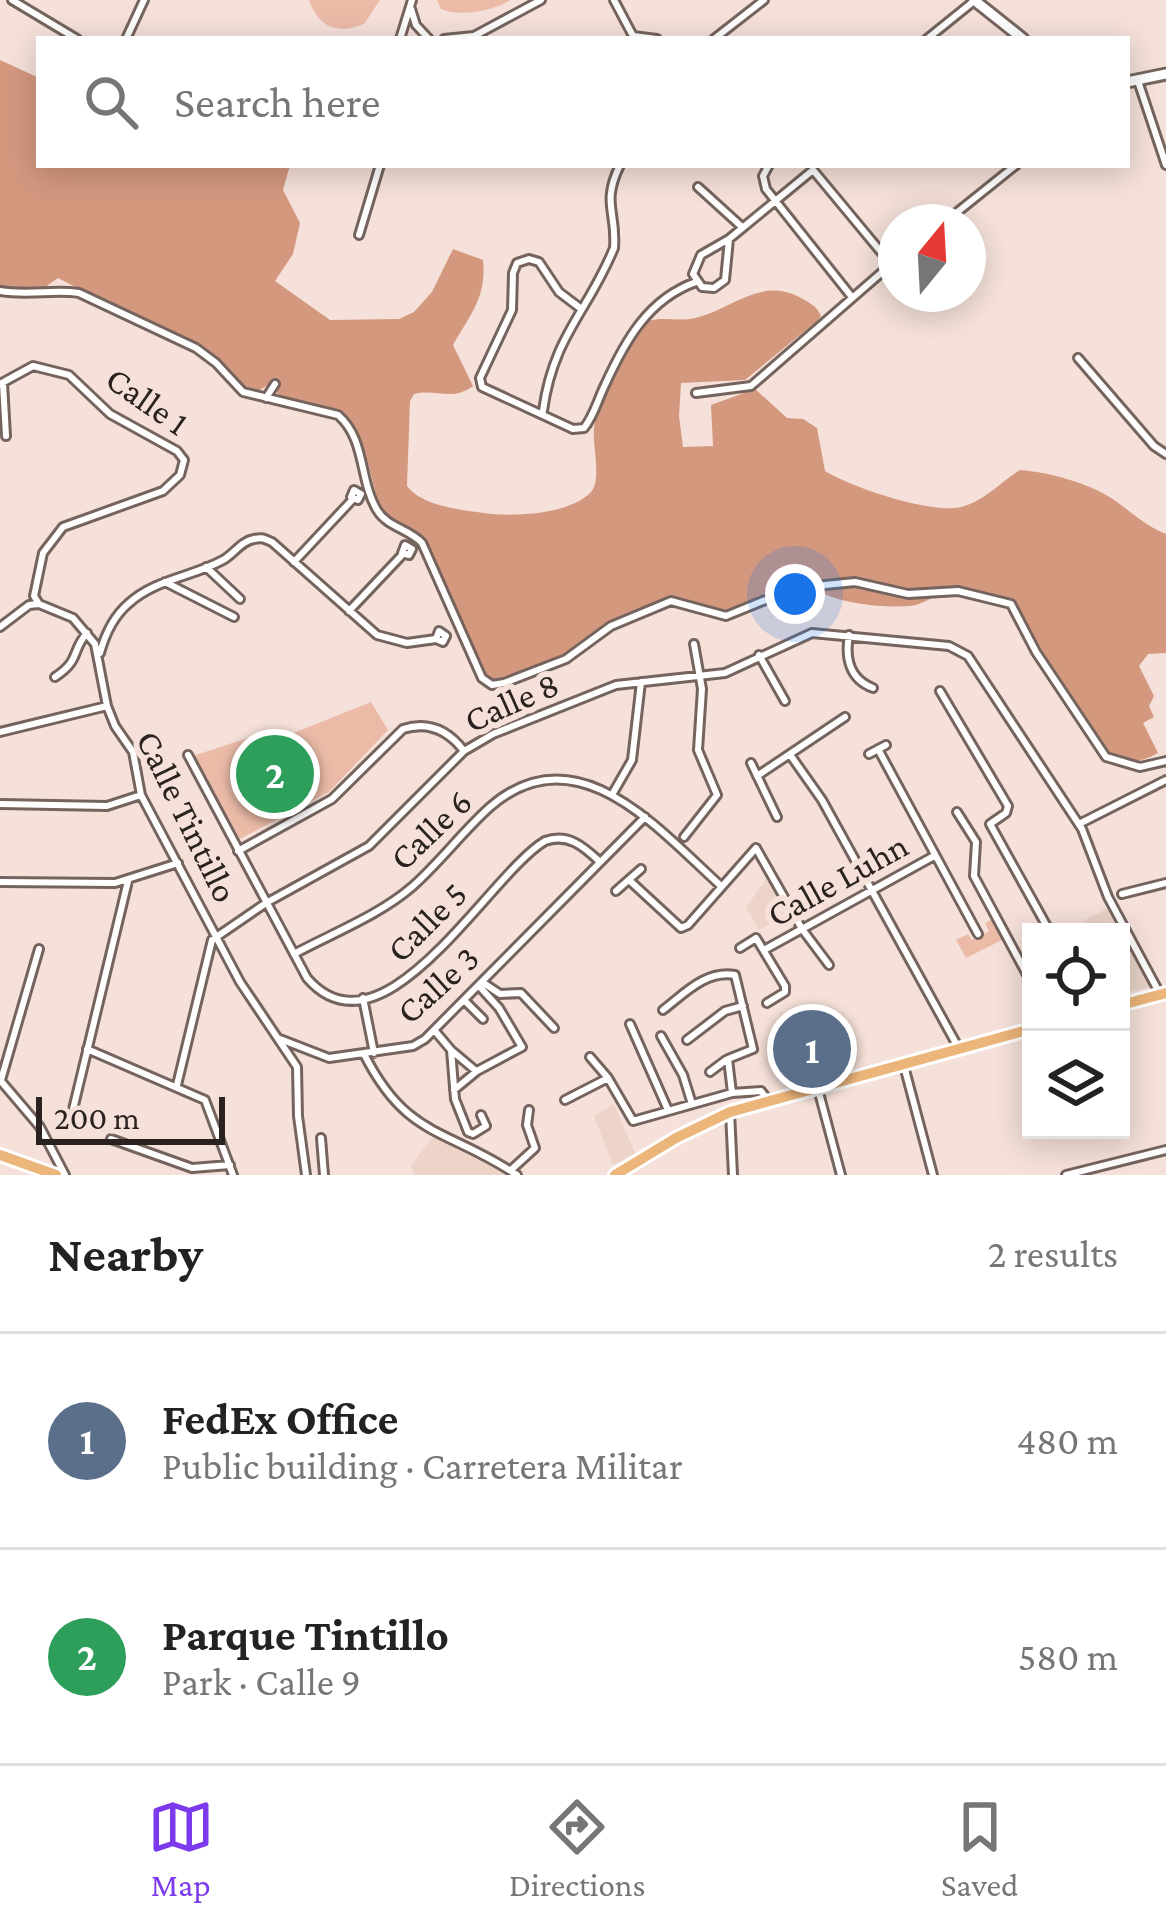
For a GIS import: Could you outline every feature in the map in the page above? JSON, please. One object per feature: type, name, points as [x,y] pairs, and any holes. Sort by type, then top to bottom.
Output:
[{"type":"main road","points":[[1130,1003],[1163,994]]},
{"type":"main road","points":[[615,1175],[730,1112],[1023,1031]]},
{"type":"main road","points":[[0,1155],[56,1175]]},
{"type":"street","points":[[12,0],[72,36]]},
{"type":"street","points":[[127,36],[144,0]]},
{"type":"street","points":[[474,36],[541,0]]},
{"type":"street","points":[[614,0],[633,36]]},
{"type":"street","points":[[718,36],[764,0]]},
{"type":"street","points":[[931,36],[974,0],[1019,36]]},
{"type":"street","points":[[401,36],[411,3]]},
{"type":"street","points":[[411,3],[416,26],[426,36]]},
{"type":"street","points":[[1166,74],[1133,82],[1166,165]]},
{"type":"street","points":[[359,235],[379,168]]},
{"type":"street","points":[[543,413],[554,358],[614,248],[608,204],[619,168]]},
{"type":"street","points":[[768,168],[764,184],[774,200],[851,296]]},
{"type":"street","points":[[967,204],[1012,168]]},
{"type":"street","points":[[696,282],[698,258],[729,239],[813,170],[878,244]]},
{"type":"street","points":[[698,187],[742,227]]},
{"type":"street","points":[[580,308],[559,292],[537,260],[514,266],[512,310],[480,382],[484,389],[573,429],[588,425],[607,381],[650,309],[669,293],[696,282],[710,289],[725,280],[729,239]]},
{"type":"street","points":[[696,393],[751,386],[878,275]]},
{"type":"street","points":[[0,291],[40,296],[79,293],[196,348],[243,392],[338,415],[348,424],[360,451],[376,509],[422,543],[482,678],[492,685],[566,659],[598,634],[664,602],[726,616],[803,587],[855,582],[908,594],[958,591],[1011,604],[1036,652],[1106,757],[1140,766],[1166,761]]},
{"type":"street","points":[[1078,358],[1166,454]]},
{"type":"street","name":"Calle 1","points":[[1,383],[33,366],[70,375],[110,414],[178,451],[184,460],[180,475],[163,490],[63,527],[43,553],[34,596],[39,604]]},
{"type":"street","points":[[1,383],[6,436]]},
{"type":"street","points":[[266,398],[275,384]]},
{"type":"street","points":[[294,562],[352,500]]},
{"type":"street","points":[[99,658],[104,637],[129,602],[165,582],[226,559],[257,538],[272,542],[385,639],[436,640]]},
{"type":"street","points":[[349,611],[403,554]]},
{"type":"street","points":[[206,567],[240,599]]},
{"type":"street","points":[[165,582],[234,617]]},
{"type":"street","points":[[0,627],[29,605],[39,604],[74,618],[87,633],[75,662],[56,677]]},
{"type":"street","name":"Calle 8","points":[[217,937],[266,903],[369,846],[464,751],[494,734],[592,694],[640,682],[725,673],[812,632],[960,650],[1079,824]]},
{"type":"street","name":"Calle Tintillo","points":[[87,633],[99,658],[107,706],[133,752],[141,795],[240,982],[280,1039]]},
{"type":"street","points":[[849,635],[849,664],[864,685],[873,688]]},
{"type":"street","points":[[684,837],[717,796],[698,740],[700,676],[694,644]]},
{"type":"street","points":[[759,655],[785,701]]},
{"type":"street","points":[[612,794],[632,760],[640,682]]},
{"type":"street","points":[[940,691],[1008,806],[990,824],[1045,923]]},
{"type":"street","points":[[0,732],[107,706]]},
{"type":"street","points":[[757,776],[845,717]]},
{"type":"street","points":[[238,850],[332,800],[403,729],[437,728],[464,751]]},
{"type":"street","points":[[869,754],[882,747],[978,934]]},
{"type":"street","name":"Calle 5","points":[[188,755],[307,978],[324,994],[344,1000],[405,983],[538,844],[558,837],[572,840],[599,861]]},
{"type":"street","points":[[791,755],[822,800],[958,1047]]},
{"type":"street","points":[[751,763],[777,817]]},
{"type":"street","name":"Calle 6","points":[[294,954],[397,899],[509,793],[539,782],[562,779],[612,794],[722,886]]},
{"type":"street","points":[[1163,994],[1108,897],[1079,824],[1166,780]]},
{"type":"street","points":[[0,805],[107,806],[141,795]]},
{"type":"street","points":[[958,812],[976,842],[974,876],[1022,965]]},
{"type":"street","name":"Calle 3","points":[[280,1039],[329,1058],[413,1046],[435,1031],[645,817]]},
{"type":"street","points":[[629,880],[681,928],[756,848],[802,928],[830,965]]},
{"type":"street","name":"Calle Luhn","points":[[764,950],[936,855]]},
{"type":"street","points":[[0,882],[128,881],[178,863]]},
{"type":"street","points":[[616,891],[641,869]]},
{"type":"street","points":[[70,1122],[128,881]]},
{"type":"street","points":[[1122,894],[1166,883]]},
{"type":"street","points":[[177,1085],[212,940],[217,937]]},
{"type":"street","points":[[740,948],[756,938],[786,988],[767,1003]]},
{"type":"street","points":[[40,950],[0,1080],[40,1127],[65,1175]]},
{"type":"street","points":[[663,1010],[704,978],[735,975],[753,1049],[710,1072]]},
{"type":"street","points":[[480,984],[500,994],[521,993],[554,1028]]},
{"type":"street","points":[[454,1090],[523,1047],[480,984]]},
{"type":"street","points":[[363,998],[374,1053]]},
{"type":"street","points":[[465,1001],[483,1019]]},
{"type":"street","points":[[687,1040],[725,1011],[743,1006]]},
{"type":"street","points":[[630,1024],[668,1110]]},
{"type":"street","points":[[435,1031],[478,1073]]},
{"type":"street","points":[[662,1036],[692,1104]]},
{"type":"street","points":[[280,1039],[298,1073],[306,1175]]},
{"type":"street","points":[[88,1049],[205,1100],[233,1175]]},
{"type":"street","points":[[451,1050],[454,1090],[470,1133],[471,1150]]},
{"type":"street","points":[[364,1054],[377,1081],[410,1118],[514,1173],[535,1148],[527,1125],[529,1110]]},
{"type":"street","points":[[590,1057],[632,1121],[732,1093],[761,1091],[768,1100]]},
{"type":"street","points":[[728,1059],[732,1093]]},
{"type":"street","points":[[903,1062],[933,1175]]},
{"type":"street","points":[[565,1100],[608,1078]]},
{"type":"street","points":[[817,1086],[841,1175]]},
{"type":"street","points":[[730,1112],[733,1175]]},
{"type":"street","points":[[470,1133],[486,1126],[481,1114]]},
{"type":"street","points":[[111,1138],[192,1168],[230,1165]]},
{"type":"street","points":[[321,1138],[324,1175]]},
{"type":"street","points":[[1066,1175],[1166,1150]]},
{"type":"shaded area","points":[[309,0],[380,0],[364,24],[346,29],[324,22]]},
{"type":"shaded area","points":[[437,0],[510,0],[467,13],[441,9]]},
{"type":"shaded area","points":[[0,60],[36,77],[36,168],[289,168],[283,190],[300,223],[293,254],[275,281],[330,320],[399,319],[414,312],[432,292],[453,249],[483,260],[480,295],[453,345],[473,386],[451,394],[414,394],[410,401],[407,486],[442,506],[525,514],[581,500],[594,486],[594,428],[602,400],[622,358],[648,321],[695,318],[760,292],[787,292],[810,303],[821,316],[745,380],[681,383],[683,447],[713,446],[711,405],[755,389],[787,418],[803,419],[817,428],[825,471],[888,497],[954,508],[981,499],[1020,470],[1067,479],[1111,498],[1166,534],[1166,653],[1148,654],[1139,666],[1154,696],[1149,706],[1154,717],[1143,723],[1158,753],[1131,761],[1107,751],[1046,663],[1018,607],[981,597],[944,594],[915,605],[877,606],[829,596],[820,592],[818,583],[808,583],[725,614],[679,600],[657,601],[607,623],[556,660],[498,681],[487,677],[424,540],[383,513],[364,450],[345,423],[285,400],[273,382],[258,391],[250,389],[188,339],[58,278],[41,290],[0,287]]},
{"type":"shaded area","points":[[371,702],[388,730],[329,792],[240,839],[193,756],[257,735],[286,736]]},
{"type":"shaded area","points":[[768,877],[789,913],[759,930],[746,907]]},
{"type":"shaded area","points":[[1108,908],[1117,923],[1084,923]]},
{"type":"shaded area","points":[[995,918],[1006,938],[966,958],[956,940],[968,934],[972,940],[989,931],[985,923]]},
{"type":"shaded area","points":[[1130,946],[1146,973],[1151,987],[1130,992]]},
{"type":"shaded area","points":[[808,1013],[842,1069],[809,1077],[776,1023]]},
{"type":"shaded area","points":[[614,1104],[635,1153],[613,1165],[594,1116]]},
{"type":"shaded area","points":[[433,1137],[509,1175],[415,1175],[411,1166]]},
{"type":"place","name":"Parque Tintillo","points":[[275,774]]},
{"type":"place","name":"FedEx Office","points":[[812,1049]]}]
